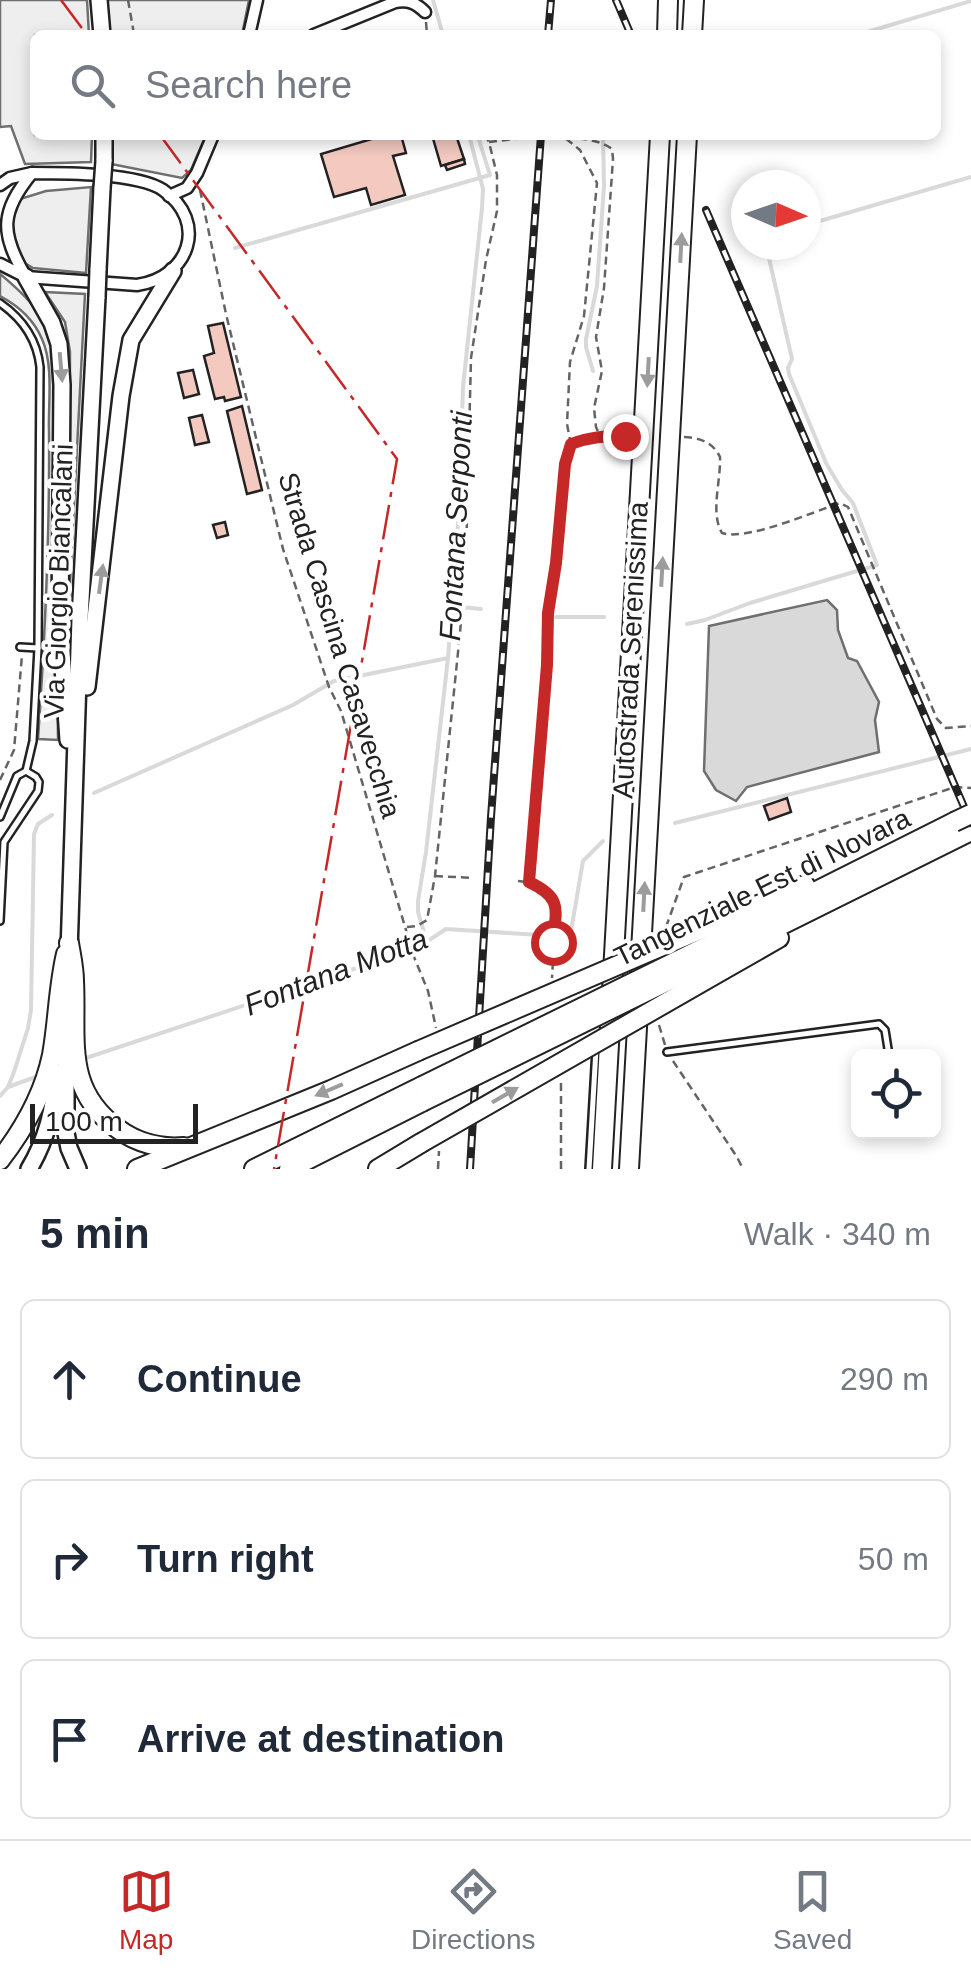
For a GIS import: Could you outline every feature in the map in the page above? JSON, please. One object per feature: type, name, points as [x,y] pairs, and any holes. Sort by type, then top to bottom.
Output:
[{"type":"highway","points":[[666,30],[668,0]]},
{"type":"highway","points":[[692,30],[694,0]]},
{"type":"highway","name":"Autostrada Serenissima","points":[[602,1169],[660,140]]},
{"type":"highway","name":"Autostrada Serenissima","points":[[629,1169],[688,140]]},
{"type":"highway","name":"Tangenziale Est di Novara","points":[[254,1169],[422,1094],[964,826]]},
{"type":"highway","points":[[137,1169],[418,1051],[713,950],[895,861]]},
{"type":"highway","points":[[0,1160],[61,1068],[74,978],[69,942]]},
{"type":"highway","points":[[69,942],[60,978],[53,1043],[61,1068],[81,1086],[106,1120],[127,1135],[164,1147],[204,1143]]},
{"type":"highway","points":[[378,1169],[713,950]]},
{"type":"highway","name":"Tangenziale Est di Novara","points":[[289,1169],[422,1094]]},
{"type":"main road","points":[[99,0],[102,30]]},
{"type":"main road","name":"Via Giorgio Biancalani","points":[[29,1169],[47,1130],[65,1030],[80,619],[104,140]]},
{"type":"main road","points":[[74,815],[121,396],[131,340],[173,270]]},
{"type":"main road","points":[[26,277],[59,344],[60,623],[74,815]]},
{"type":"main road","name":"Via Giorgio Biancalani","points":[[61,1068],[66,1133],[78,1169]]},
{"type":"street","points":[[249,30],[256,0]]},
{"type":"street","points":[[326,30],[395,2],[406,0],[425,12]]},
{"type":"street","points":[[169,196],[187,188],[210,140]]},
{"type":"street","points":[[0,184],[32,173],[67,172],[137,180],[169,196],[186,216],[189,233],[180,263],[148,284],[26,277],[0,264]]},
{"type":"street","points":[[26,277],[4,239],[2,223],[16,188],[32,173]]},
{"type":"lane","points":[[0,303],[28,330],[40,367],[38,648],[33,741],[26,772]]},
{"type":"lane","points":[[21,647],[38,648]]},
{"type":"lane","points":[[0,817],[18,776],[26,772]]},
{"type":"lane","points":[[0,921],[4,842],[40,787],[36,777],[26,772]]},
{"type":"lane","points":[[598,1020],[618,888]]},
{"type":"lane","points":[[667,1052],[879,1024],[888,1049]]},
{"type":"lane","points":[[589,1169],[596,1040]]},
{"type":"lane","points":[[635,1066],[638,1150]]},
{"type":"path","points":[[128,0],[133,30]]},
{"type":"path","points":[[406,928],[425,921],[435,876],[462,612],[471,358],[497,212],[497,175],[488,140]]},
{"type":"path","points":[[529,882],[548,613],[565,464],[571,444],[566,424],[570,362],[584,316],[597,183],[580,150],[568,140]]},
{"type":"path","points":[[584,140],[606,145],[612,149],[613,159],[604,288],[596,337],[602,371],[594,408],[600,436]]},
{"type":"path","name":"Strada Cascina Casavecchia","points":[[197,173],[226,314],[283,549],[328,688],[341,711],[413,954]]},
{"type":"path","points":[[571,444],[586,438],[625,436]]},
{"type":"path","points":[[684,437],[708,443],[720,458],[717,517],[722,534],[736,536],[834,505],[844,504],[851,511],[937,719],[946,728],[971,726]]},
{"type":"path","points":[[0,780],[14,750],[21,647]]},
{"type":"path","points":[[435,876],[473,878]]},
{"type":"path","points":[[518,881],[547,890],[554,899],[553,942]]},
{"type":"path","points":[[560,1169],[561,1078]]},
{"type":"shaded area","points":[[0,0],[87,0],[89,30],[30,30],[30,140],[92,140],[91,162],[25,164],[11,126],[0,127]]},
{"type":"shaded area","points":[[107,0],[249,0],[243,30],[110,30]]},
{"type":"shaded area","points":[[111,140],[204,140],[191,170],[182,178],[111,164]]},
{"type":"shaded area","points":[[91,187],[86,273],[33,268],[23,262],[12,239],[12,216],[20,199],[46,191]]},
{"type":"shaded area","points":[[0,274],[35,308],[54,354],[58,740],[38,739],[48,547],[48,361],[35,326],[20,309],[0,296]]},
{"type":"shaded area","points":[[45,292],[85,294],[69,603],[70,352],[65,322]]},
{"type":"shaded area","points":[[827,600],[837,610],[838,630],[848,658],[857,661],[879,702],[875,720],[879,752],[747,787],[736,801],[716,790],[704,771],[709,626]]},
{"type":"building","points":[[368,140],[402,140],[406,153],[393,156],[405,195],[371,205],[366,188],[334,197],[321,154]]},
{"type":"building","points":[[433,140],[458,140],[464,159],[441,166]]},
{"type":"building","points":[[464,159],[465,164],[447,170],[445,165]]},
{"type":"building","points":[[223,323],[241,397],[225,401],[224,397],[215,399],[204,356],[214,353],[208,326]]},
{"type":"building","points":[[193,370],[199,394],[184,398],[178,373]]},
{"type":"building","points":[[242,406],[262,490],[247,494],[227,411]]},
{"type":"building","points":[[202,415],[209,442],[195,445],[189,418]]},
{"type":"building","points":[[225,522],[228,535],[217,538],[213,525]]},
{"type":"building","points":[[787,798],[791,812],[769,820],[764,806]]},
{"type":"waterway","name":"Fontana Serponti","points":[[433,0],[442,30]]},
{"type":"waterway","points":[[874,30],[971,1]]},
{"type":"waterway","name":"Fontana Serponti","points":[[94,793],[293,705],[334,681],[448,658],[463,387],[483,189],[470,140]]},
{"type":"waterway","points":[[235,248],[490,175],[479,140]]},
{"type":"waterway","points":[[593,371],[586,339],[597,286],[603,140]]},
{"type":"waterway","points":[[821,221],[971,177]]},
{"type":"waterway","points":[[687,624],[877,565],[853,503],[826,463],[789,374],[792,359],[769,260]]},
{"type":"waterway","points":[[452,606],[481,609]]},
{"type":"waterway","points":[[556,617],[604,617]]},
{"type":"waterway","points":[[427,942],[418,901],[448,658]]},
{"type":"waterway","name":"Fontana Motta","points":[[675,823],[971,749]]},
{"type":"waterway","name":"Fontana Serponti","points":[[0,1096],[8,1087],[28,1028],[34,834],[38,824],[52,815]]},
{"type":"waterway","name":"Fontana Motta","points":[[83,1059],[417,948],[446,929],[570,937],[583,861],[603,841]]},
{"type":"waterway","name":"Fontana Motta","points":[[8,1087],[41,1075]]},
{"type":"railway","points":[[548,30],[551,0]]},
{"type":"railway","points":[[616,0],[629,30]]},
{"type":"railway","points":[[470,1169],[491,817],[541,140]]},
{"type":"railway","points":[[706,210],[971,823]]},
{"type":"power","points":[[61,0],[83,30]]},
{"type":"power","points":[[164,140],[397,459],[274,1169]]},
{"type":"route","points":[[553,942],[554,899],[547,890],[529,882],[548,613],[565,464],[571,444],[586,438],[625,436]]}]
